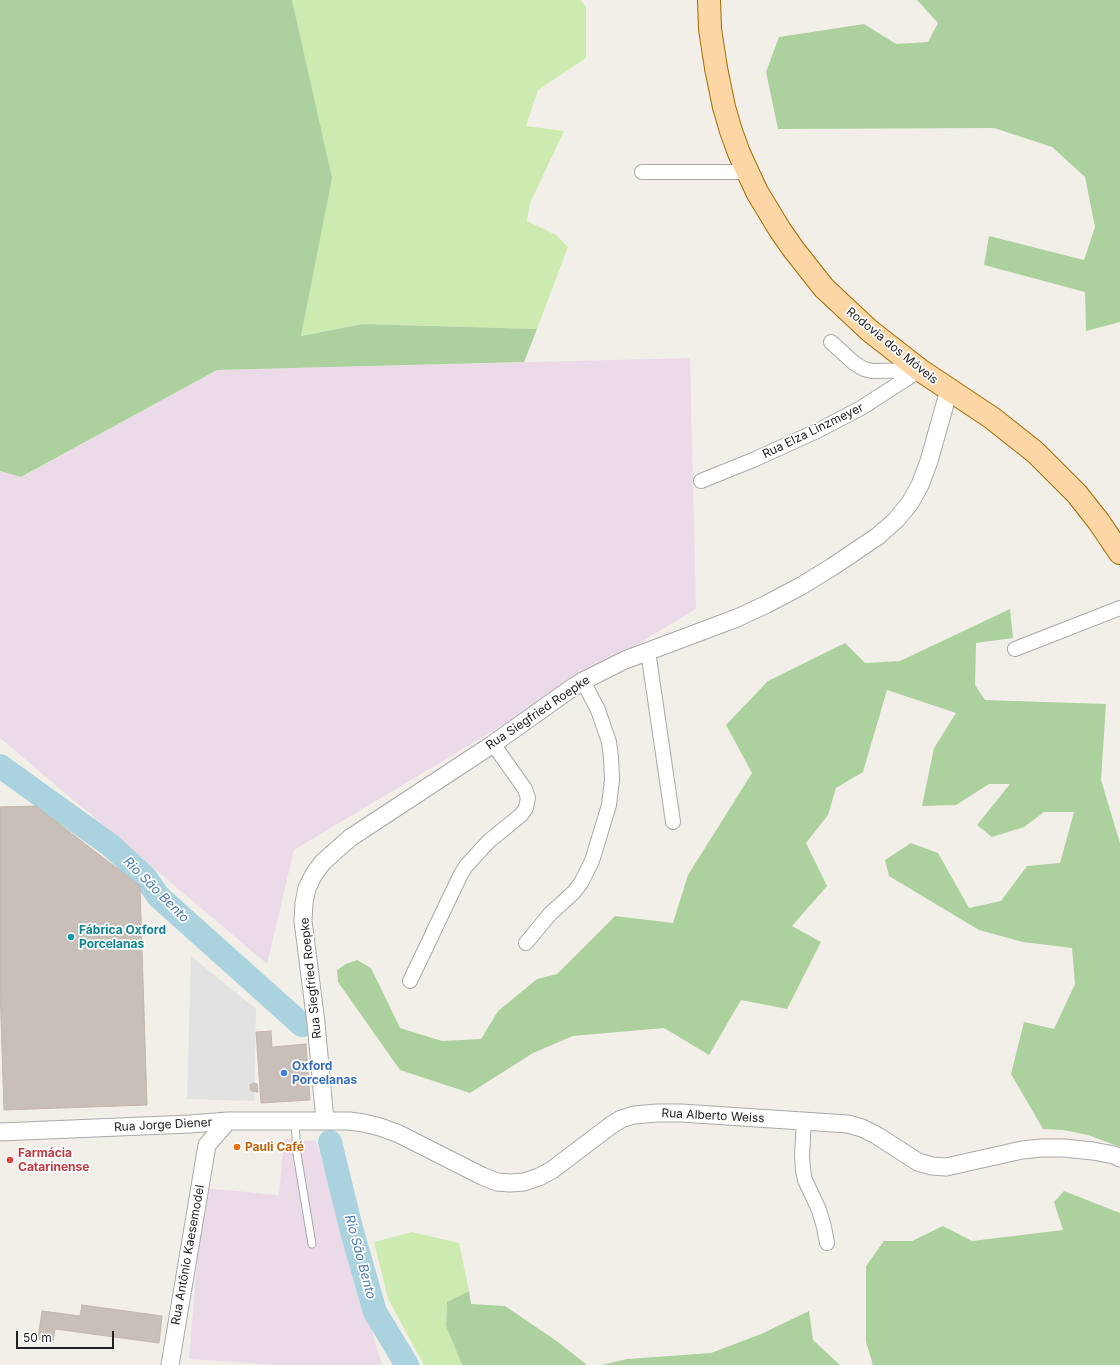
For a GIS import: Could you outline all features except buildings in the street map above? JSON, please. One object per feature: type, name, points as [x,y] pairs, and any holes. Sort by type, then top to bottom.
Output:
[{"type":"main road","name":"Rodovia dos Móveis","points":[[708,0],[710,29],[719,86],[731,131],[747,172],[757,192],[797,255],[824,288],[870,331],[920,370],[1015,435],[1045,461],[1077,494],[1099,522],[1120,553]]},
{"type":"street","points":[[642,172],[747,172]]},
{"type":"street","points":[[831,342],[854,363],[864,369],[872,371],[920,370]]},
{"type":"street","name":"Rua Elza Linzmeyer","points":[[701,481],[753,460],[817,431],[861,408],[920,370]]},
{"type":"street","name":"Rua Siegfried Roepke","points":[[325,1121],[315,1010],[303,921],[304,903],[311,881],[314,874],[323,862],[350,838],[493,744],[583,681],[625,660],[737,618],[768,604],[832,567],[878,536],[896,520],[910,503],[920,485],[929,461],[949,390]]},
{"type":"street","points":[[1015,649],[1120,608]]},
{"type":"street","points":[[648,651],[673,822]]},
{"type":"street","points":[[526,943],[550,914],[574,892],[581,883],[592,861],[609,806],[612,768],[609,742],[598,710],[583,681]]},
{"type":"street","points":[[410,981],[466,866],[489,841],[521,815],[526,808],[528,798],[525,789],[493,744]]},
{"type":"street","name":"Rua Alberto Weiss","points":[[325,1121],[364,1123],[380,1127],[399,1134],[482,1176],[497,1182],[510,1183],[524,1182],[539,1177],[552,1170],[621,1119],[634,1115],[680,1113],[848,1124],[862,1128],[918,1162],[932,1166],[946,1167],[1022,1150],[1042,1148],[1064,1148],[1093,1151],[1120,1158]]},
{"type":"street","points":[[804,1120],[802,1155],[803,1170],[805,1180],[819,1210],[827,1243]]},
{"type":"street","points":[[190,1124],[207,1145],[228,1121]]},
{"type":"street","name":"Rua Jorge Diener","points":[[0,1132],[228,1121],[325,1121]]},
{"type":"street","name":"Rua Antônio Kaesemodel","points":[[170,1365],[207,1145]]},
{"type":"lane","points":[[295,1122],[297,1154],[312,1244]]},
{"type":"shaded area","name":"Fábrica Oxford Porcelanas","points":[[690,358],[696,609],[294,850],[267,964],[0,738],[0,471],[22,477],[217,370]]},
{"type":"shaded area","points":[[191,956],[256,1009],[254,1101],[187,1099]]},
{"type":"shaded area","points":[[284,1139],[316,1141],[382,1365],[276,1365],[189,1359],[203,1188],[279,1195]]},
{"type":"green space","points":[[0,0],[292,0],[332,178],[301,336],[362,324],[537,329],[524,362],[217,370],[21,477],[0,471]]},
{"type":"green space","points":[[292,0],[581,0],[586,7],[586,58],[538,90],[526,126],[564,131],[530,203],[527,221],[556,235],[568,247],[537,329],[362,324],[301,336],[331,178]]},
{"type":"green space","points":[[917,0],[1120,0],[1120,322],[1086,331],[1085,292],[984,265],[989,236],[1084,260],[1095,227],[1085,177],[1052,147],[994,128],[778,129],[766,72],[779,37],[864,24],[896,44],[928,42],[938,23]]},
{"type":"green space","points":[[1010,609],[1013,638],[976,643],[975,685],[985,700],[1106,704],[1101,780],[1120,843],[1120,1147],[1088,1135],[1063,1130],[1043,1129],[1011,1074],[1024,1022],[1054,1029],[1075,984],[1072,948],[1023,942],[979,930],[889,876],[885,860],[911,843],[938,853],[969,908],[1001,901],[1027,866],[1060,863],[1074,812],[1044,812],[1024,827],[992,837],[977,825],[1010,784],[989,784],[956,805],[922,806],[934,748],[956,713],[887,690],[863,772],[836,788],[828,815],[806,843],[827,886],[792,926],[821,942],[787,1009],[741,1000],[709,1055],[664,1028],[573,1036],[533,1053],[470,1093],[400,1070],[338,982],[337,970],[346,964],[357,960],[371,968],[400,1028],[442,1041],[481,1039],[498,1011],[537,979],[557,974],[615,916],[673,923],[688,875],[752,773],[726,725],[768,681],[845,643],[865,663],[900,661]]},
{"type":"green space","points":[[1064,1191],[1120,1213],[1120,1365],[873,1365],[866,1342],[866,1266],[884,1241],[912,1241],[943,1226],[972,1241],[1063,1230],[1054,1202]]},
{"type":"green space","points":[[412,1232],[459,1243],[469,1291],[447,1302],[446,1326],[462,1365],[424,1365],[388,1299],[374,1242]]},
{"type":"green space","points":[[469,1291],[471,1304],[505,1306],[558,1342],[587,1365],[462,1365],[446,1326],[447,1302]]},
{"type":"green space","points":[[809,1311],[813,1340],[840,1365],[601,1365],[627,1359],[711,1353],[761,1334]]},
{"type":"waterway","name":"Rio São Bento","points":[[0,766],[110,845],[145,877],[158,896],[302,1025]]},
{"type":"waterway","name":"Rio São Bento","points":[[330,1142],[351,1228],[375,1312],[407,1365]]},
{"type":"place","name":"Fábrica Oxford Porcelanas","points":[[71,937]]},
{"type":"place","name":"Oxford Porcelanas","points":[[284,1073]]},
{"type":"place","name":"Pauli Café","points":[[237,1147]]},
{"type":"place","name":"Farmácia Catarinense","points":[[10,1160]]}]
